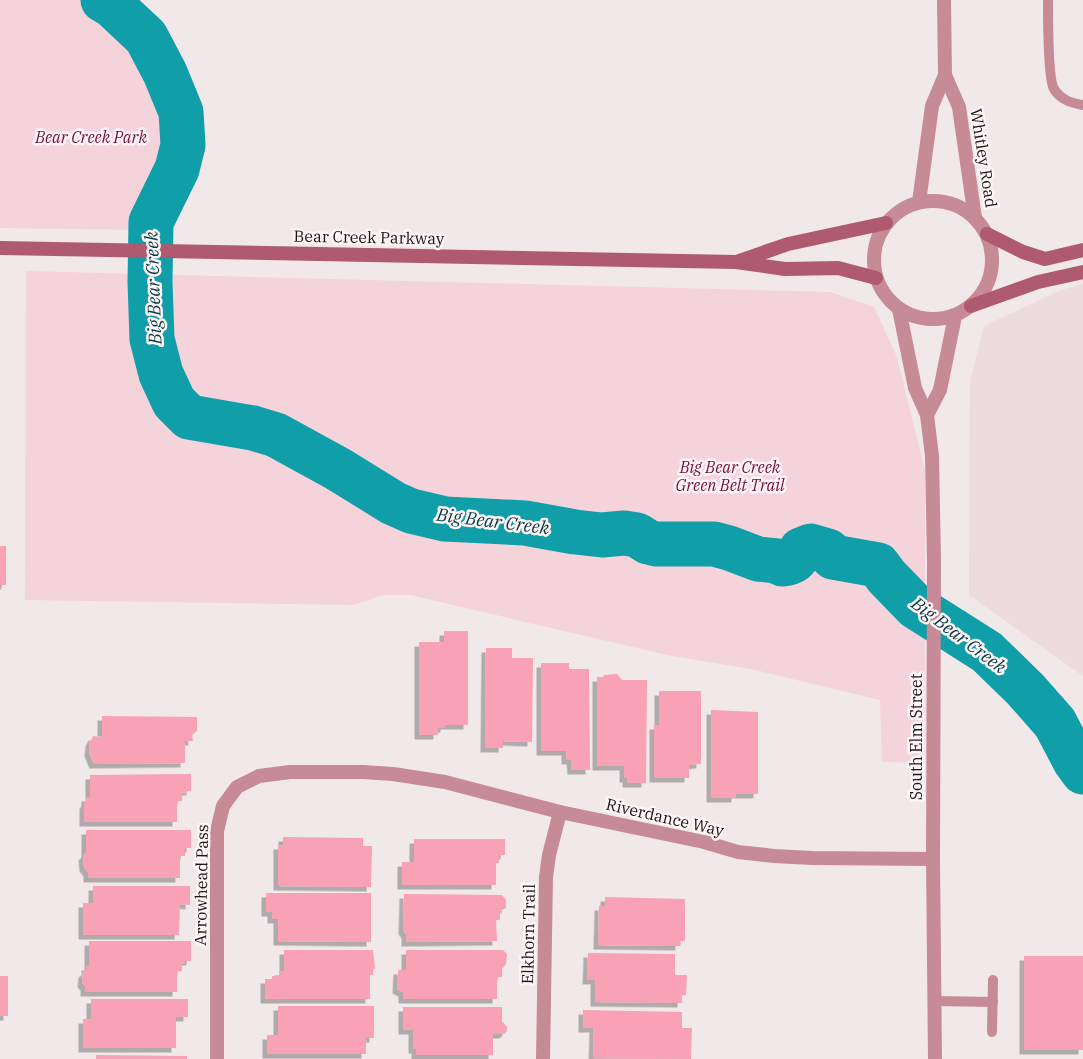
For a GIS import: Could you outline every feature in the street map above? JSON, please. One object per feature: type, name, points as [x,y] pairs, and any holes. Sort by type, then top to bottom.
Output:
[{"type":"main road","name":"Bear Creek Parkway","points":[[736,262],[788,244],[886,223]]},
{"type":"main road","points":[[987,234],[1023,252],[1045,259],[1083,250]]},
{"type":"main road","name":"Bear Creek Parkway","points":[[0,248],[736,262],[785,269],[838,268],[876,278]]},
{"type":"main road","points":[[971,306],[1038,282],[1083,272]]},
{"type":"street","name":"Whitley Road","points":[[944,0],[945,76],[959,107],[975,218]]},
{"type":"street","name":"Whitley Road","points":[[919,202],[932,106],[945,76]]},
{"type":"street","points":[[940,201],[959,206],[975,218],[987,234],[992,253],[992,273],[984,291],[971,306],[955,316],[936,319],[917,317],[899,309],[885,296],[876,278],[873,260],[876,240],[886,223],[901,210],[919,202],[940,201]]},
{"type":"street","name":"South Elm Street","points":[[899,309],[915,388],[927,415],[932,456],[935,1059]]},
{"type":"street","points":[[927,415],[940,390],[955,316]]},
{"type":"street","name":"Arrowhead Pass","points":[[217,1059],[217,831],[224,806],[237,787],[259,776],[290,772],[394,774]]},
{"type":"street","name":"Riverdance Way","points":[[394,774],[445,782],[560,812],[704,842],[738,852],[812,858],[933,859]]},
{"type":"street","name":"Elkhorn Trail","points":[[544,1059],[546,877],[560,812]]},
{"type":"lane","points":[[1048,0],[1049,56],[1053,87],[1067,102],[1083,105]]},
{"type":"lane","points":[[992,1032],[993,980]]},
{"type":"lane","points":[[934,1001],[992,1002]]},
{"type":"shaded area","points":[[1083,284],[1083,676],[969,595],[970,381],[984,326],[1061,290]]},
{"type":"green space","name":"Bear Creek Park","points":[[0,0],[103,0],[132,23],[150,44],[176,97],[181,118],[183,144],[174,177],[156,212],[144,230],[0,228]]},
{"type":"green space","name":"Big Bear Creek Green Belt Trail","points":[[26,271],[830,292],[874,307],[897,357],[925,470],[925,763],[882,762],[880,700],[751,669],[667,655],[410,595],[384,595],[354,605],[25,600]]},
{"type":"building","points":[[0,546],[6,546],[6,585],[0,585]]},
{"type":"building","points":[[444,631],[468,631],[468,725],[445,725],[445,728],[438,728],[438,735],[419,735],[419,642],[444,642]]},
{"type":"building","points":[[486,648],[512,648],[512,658],[533,658],[532,742],[503,741],[503,748],[485,748]]},
{"type":"building","points":[[541,663],[569,663],[569,669],[589,669],[590,770],[572,770],[571,760],[566,760],[566,751],[541,751]]},
{"type":"building","points":[[617,674],[622,680],[647,680],[646,783],[627,783],[627,778],[624,778],[624,766],[597,766],[597,677]]},
{"type":"building","points":[[659,691],[701,691],[701,764],[689,765],[689,778],[654,778],[654,725],[659,725]]},
{"type":"building","points":[[711,710],[758,712],[758,794],[736,794],[736,798],[711,798]]},
{"type":"building","points":[[102,716],[197,717],[197,731],[192,735],[193,741],[185,741],[185,763],[94,764],[89,752],[90,742],[93,736],[102,737]]},
{"type":"building","points":[[191,774],[191,791],[186,791],[186,794],[182,794],[182,801],[177,801],[177,822],[84,822],[84,805],[86,797],[90,797],[90,775]]},
{"type":"building","points":[[86,830],[191,830],[191,848],[185,848],[185,856],[180,856],[180,878],[88,878],[83,856],[86,853]]},
{"type":"building","points":[[283,837],[363,838],[363,846],[372,846],[371,887],[278,886],[278,845],[283,845]]},
{"type":"building","points":[[414,839],[505,839],[505,855],[499,855],[499,863],[496,863],[496,885],[402,885],[402,862],[414,862]]},
{"type":"building","points":[[93,886],[190,886],[190,905],[180,904],[179,935],[83,935],[83,903],[93,903]]},
{"type":"building","points":[[266,893],[371,893],[371,942],[278,941],[278,919],[272,919],[272,912],[266,912]]},
{"type":"building","points":[[404,894],[502,895],[506,900],[506,908],[500,911],[500,920],[496,920],[497,941],[406,942],[406,934],[403,930]]},
{"type":"building","points":[[605,897],[685,899],[685,941],[680,941],[680,946],[598,945],[599,906],[605,906]]},
{"type":"building","points":[[89,941],[191,941],[191,961],[185,961],[185,964],[182,964],[182,971],[177,971],[177,992],[85,992],[85,986],[82,983],[83,973],[86,971],[86,966],[89,966]]},
{"type":"building","points":[[284,950],[373,950],[375,968],[373,975],[370,975],[370,999],[265,999],[265,979],[272,979],[272,976],[279,976],[279,971],[284,971]]},
{"type":"building","points":[[406,950],[503,950],[507,954],[506,964],[502,969],[502,977],[497,977],[497,999],[403,999],[403,992],[397,989],[398,970],[406,970]]},
{"type":"building","points":[[588,953],[675,954],[675,975],[687,975],[686,995],[682,995],[682,1003],[595,1002],[595,980],[587,980]]},
{"type":"building","points":[[1024,956],[1083,956],[1083,1050],[1024,1050]]},
{"type":"building","points":[[0,976],[8,976],[8,1016],[0,1016]]},
{"type":"building","points":[[91,999],[188,999],[188,1017],[176,1017],[176,1048],[83,1048],[83,1019],[91,1019]]},
{"type":"building","points":[[278,1006],[374,1006],[374,1038],[366,1038],[366,1054],[267,1054],[267,1035],[278,1035]]},
{"type":"building","points":[[403,1007],[502,1007],[502,1021],[507,1027],[507,1031],[504,1034],[493,1034],[493,1055],[416,1055],[416,1049],[413,1049],[413,1030],[403,1030]]},
{"type":"building","points":[[583,1010],[682,1012],[682,1028],[692,1028],[691,1059],[593,1058],[594,1028],[583,1028]]},
{"type":"building","points":[[96,1055],[187,1056],[187,1059],[96,1059]]},
{"type":"waterway","name":"Big Bear Creek","points":[[103,0],[113,6],[146,37],[165,73],[181,112],[183,145],[177,169],[151,222],[150,282],[152,339],[161,374],[174,402],[189,417],[253,428],[276,435],[338,469],[393,503],[411,511],[445,519],[525,523],[602,535],[624,533],[637,535],[648,542],[656,544],[714,544],[758,559],[777,561],[782,564],[794,560],[801,550],[811,546],[828,551],[833,557],[878,565],[916,607],[987,652],[1025,689],[1055,723],[1083,772]]}]
